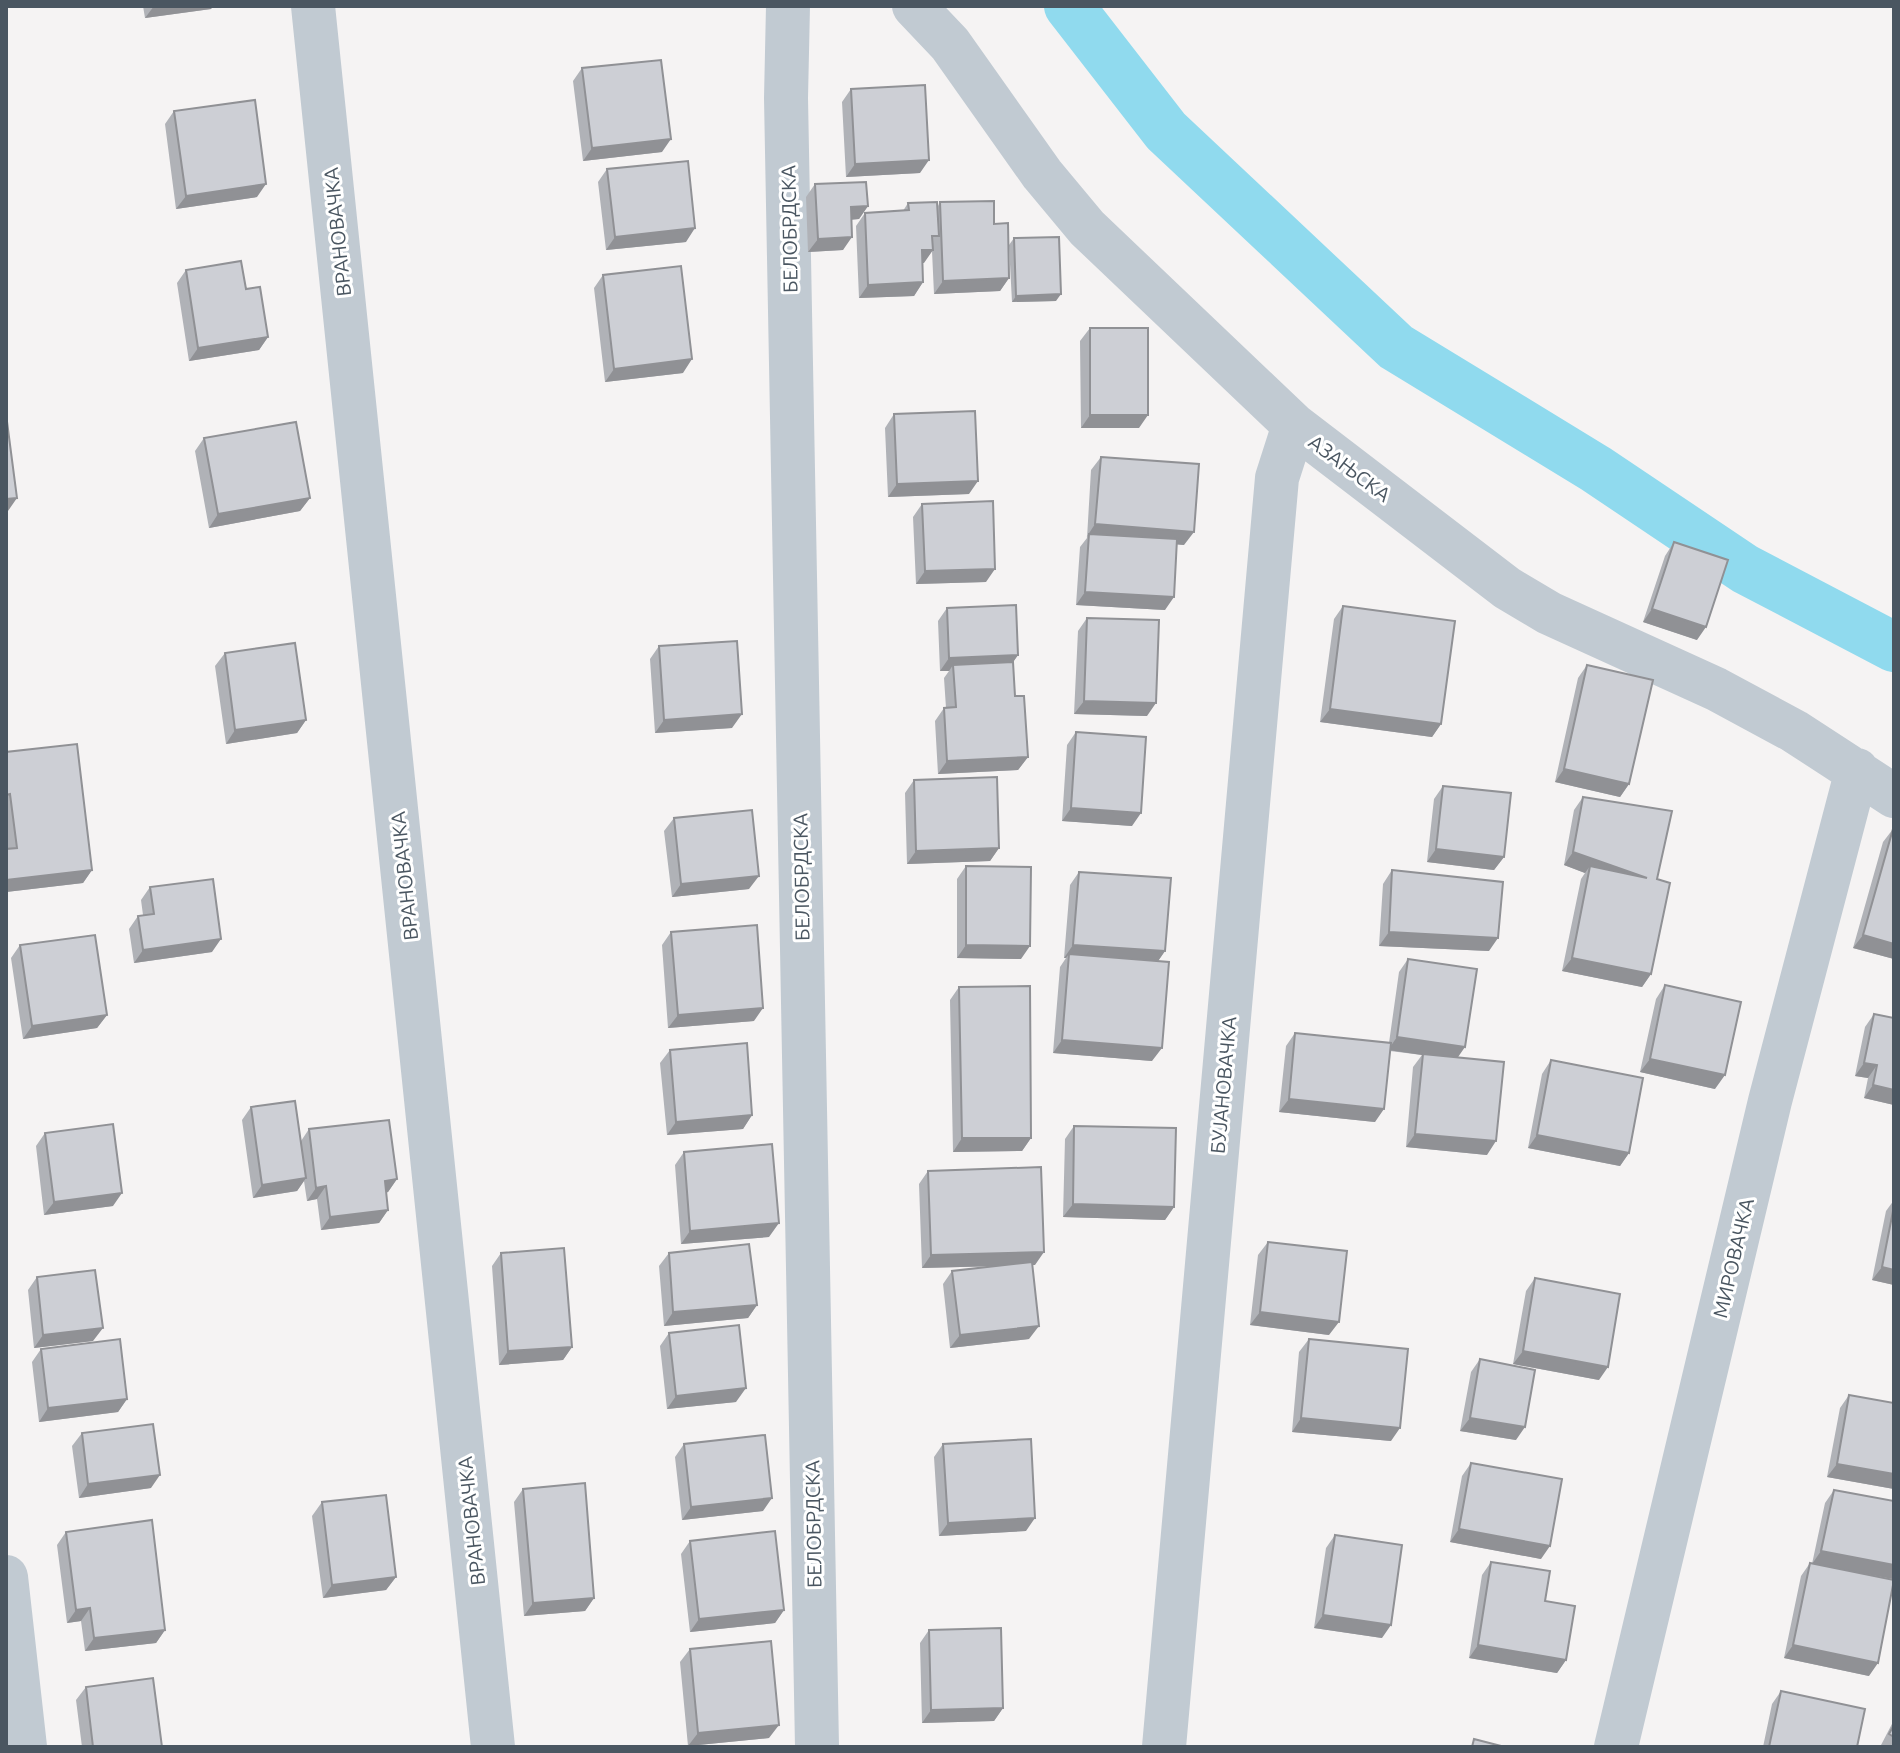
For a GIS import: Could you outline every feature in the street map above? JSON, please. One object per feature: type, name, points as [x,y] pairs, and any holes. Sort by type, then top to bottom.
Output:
[{"type":"street","name":"ВРАНОВАЧКА","points":[[313,6],[493,1747]]},
{"type":"street","name":"БЕЛОБРДСКА","points":[[788,6],[786,98],[817,1747]]},
{"type":"street","name":"АЗАЊСКА","points":[[914,6],[950,44],[1042,174],[1087,228],[1294,425],[1507,588],[1549,613],[1716,689],[1857,770],[1894,796]]},
{"type":"street","name":"БУЈАНОВАЧКА","points":[[1164,1747],[1277,478],[1294,425]]},
{"type":"street","name":"МИРОВАЧКА","points":[[1616,1747],[1770,1101],[1857,770]]},
{"type":"street","points":[[6,1577],[25,1747]]},
{"type":"building","points":[[661,60],[671,139],[592,148],[582,68]]},
{"type":"building","points":[[925,85],[929,160],[855,164],[851,89]]},
{"type":"building","points":[[255,100],[266,184],[186,196],[174,111]]},
{"type":"building","points":[[688,161],[695,228],[615,237],[607,169]]},
{"type":"building","points":[[866,182],[868,206],[851,207],[852,237],[818,239],[815,184]]},
{"type":"building","points":[[994,201],[994,224],[1008,223],[1009,278],[943,281],[940,202]]},
{"type":"building","points":[[937,202],[939,236],[932,236],[933,250],[922,250],[923,282],[868,285],[865,213],[909,210],[908,203]]},
{"type":"building","points":[[1059,237],[1061,294],[1016,296],[1014,238]]},
{"type":"building","points":[[241,261],[246,289],[260,287],[268,337],[198,348],[186,270]]},
{"type":"building","points":[[681,266],[692,359],[614,369],[603,275]]},
{"type":"building","points":[[1090,328],[1148,328],[1148,415],[1090,415]]},
{"type":"building","points":[[975,411],[978,481],[897,484],[894,414]]},
{"type":"building","points":[[6,414],[17,498],[6,499]]},
{"type":"building","points":[[296,422],[310,498],[218,514],[204,438]]},
{"type":"building","points":[[1101,457],[1199,464],[1194,532],[1095,524]]},
{"type":"building","points":[[993,501],[995,569],[925,571],[922,504]]},
{"type":"building","points":[[1089,534],[1177,539],[1174,597],[1085,592]]},
{"type":"building","points":[[1674,542],[1728,560],[1706,627],[1652,609]]},
{"type":"building","points":[[1016,605],[1018,655],[949,658],[947,608]]},
{"type":"building","points":[[1343,606],[1455,621],[1441,724],[1330,709]]},
{"type":"building","points":[[1087,618],[1159,620],[1156,703],[1084,701]]},
{"type":"building","points":[[737,641],[742,714],[664,720],[659,646]]},
{"type":"building","points":[[295,643],[306,720],[235,730],[225,653]]},
{"type":"building","points":[[1013,662],[1015,696],[1024,696],[1028,757],[947,761],[944,708],[956,707],[953,665]]},
{"type":"building","points":[[1587,665],[1653,680],[1629,784],[1564,769]]},
{"type":"building","points":[[1076,732],[1146,737],[1141,813],[1071,808]]},
{"type":"building","points":[[77,744],[92,870],[6,880],[6,849],[17,848],[10,794],[6,795],[6,752]]},
{"type":"building","points":[[997,777],[999,848],[916,851],[914,780]]},
{"type":"building","points":[[1443,786],[1511,793],[1504,857],[1436,849]]},
{"type":"building","points":[[1583,797],[1672,811],[1657,879],[1670,883],[1651,974],[1572,958],[1590,866],[1647,878],[1573,852]]},
{"type":"building","points":[[752,810],[759,876],[681,884],[674,818]]},
{"type":"building","points":[[1894,830],[1894,944],[1863,935]]},
{"type":"building","points":[[966,866],[1031,867],[1030,946],[966,945]]},
{"type":"building","points":[[1392,870],[1503,882],[1498,938],[1389,932]]},
{"type":"building","points":[[1079,872],[1171,878],[1165,951],[1073,945]]},
{"type":"building","points":[[213,879],[221,939],[143,950],[138,916],[154,914],[150,887]]},
{"type":"building","points":[[757,925],[763,1008],[678,1015],[671,932]]},
{"type":"building","points":[[95,935],[107,1015],[32,1026],[20,945]]},
{"type":"building","points":[[1069,954],[1169,962],[1162,1048],[1062,1040]]},
{"type":"building","points":[[1408,959],[1477,969],[1465,1047],[1397,1037]]},
{"type":"building","points":[[1665,985],[1741,1002],[1725,1075],[1650,1059]]},
{"type":"building","points":[[1030,986],[1031,1138],[962,1138],[959,987]]},
{"type":"building","points":[[1874,1014],[1894,1018],[1894,1090],[1873,1085],[1877,1065],[1864,1063]]},
{"type":"building","points":[[1295,1033],[1391,1043],[1384,1109],[1289,1099]]},
{"type":"building","points":[[747,1043],[752,1115],[676,1122],[670,1050]]},
{"type":"building","points":[[1423,1054],[1504,1062],[1496,1141],[1415,1134]]},
{"type":"building","points":[[1551,1060],[1643,1078],[1629,1153],[1537,1135]]},
{"type":"building","points":[[295,1101],[306,1178],[262,1185],[251,1107]]},
{"type":"building","points":[[389,1120],[397,1179],[385,1181],[388,1210],[330,1217],[326,1186],[316,1188],[309,1129]]},
{"type":"building","points":[[113,1124],[122,1193],[54,1202],[45,1133]]},
{"type":"building","points":[[1074,1126],[1176,1128],[1174,1207],[1073,1204]]},
{"type":"building","points":[[772,1144],[779,1223],[690,1231],[684,1152]]},
{"type":"building","points":[[1041,1167],[1044,1252],[931,1255],[928,1171]]},
{"type":"building","points":[[1894,1206],[1894,1270],[1882,1267]]},
{"type":"building","points":[[1268,1242],[1347,1251],[1339,1322],[1260,1312]]},
{"type":"building","points":[[749,1244],[757,1305],[673,1312],[669,1253]]},
{"type":"building","points":[[564,1248],[572,1347],[508,1351],[501,1253]]},
{"type":"building","points":[[1032,1262],[1039,1326],[960,1335],[952,1271]]},
{"type":"building","points":[[95,1270],[103,1328],[43,1335],[37,1277]]},
{"type":"building","points":[[1535,1278],[1620,1294],[1608,1367],[1523,1351]]},
{"type":"building","points":[[739,1325],[746,1388],[676,1396],[669,1333]]},
{"type":"building","points":[[120,1339],[127,1399],[48,1408],[41,1349]]},
{"type":"building","points":[[1309,1339],[1408,1349],[1400,1428],[1301,1418]]},
{"type":"building","points":[[1480,1359],[1535,1370],[1525,1427],[1470,1418]]},
{"type":"building","points":[[1849,1395],[1894,1403],[1894,1474],[1837,1464]]},
{"type":"building","points":[[153,1424],[160,1475],[88,1484],[82,1433]]},
{"type":"building","points":[[765,1435],[772,1498],[691,1507],[684,1444]]},
{"type":"building","points":[[1031,1439],[1035,1518],[948,1523],[943,1444]]},
{"type":"building","points":[[1471,1463],[1562,1479],[1550,1546],[1459,1529]]},
{"type":"building","points":[[585,1483],[594,1598],[533,1603],[523,1489]]},
{"type":"building","points":[[1834,1490],[1894,1501],[1894,1565],[1821,1551]]},
{"type":"building","points":[[386,1495],[396,1577],[332,1585],[322,1502]]},
{"type":"building","points":[[152,1520],[165,1630],[94,1638],[90,1608],[76,1610],[66,1532]]},
{"type":"building","points":[[775,1531],[784,1610],[699,1619],[690,1541]]},
{"type":"building","points":[[1335,1535],[1402,1545],[1391,1625],[1323,1615]]},
{"type":"building","points":[[1491,1562],[1550,1571],[1545,1601],[1575,1606],[1566,1660],[1478,1645]]},
{"type":"building","points":[[1810,1563],[1894,1580],[1878,1663],[1793,1645]]},
{"type":"building","points":[[1001,1628],[1003,1708],[931,1710],[929,1630]]},
{"type":"building","points":[[771,1641],[779,1725],[698,1733],[690,1649]]},
{"type":"building","points":[[153,1678],[162,1747],[93,1747],[86,1687]]},
{"type":"building","points":[[1781,1691],[1865,1709],[1857,1747],[1769,1747]]},
{"type":"building","points":[[1474,1739],[1505,1747],[1472,1747]]},
{"type":"waterway","points":[[1069,6],[1166,131],[1396,347],[1596,469],[1745,569],[1894,647]]}]
